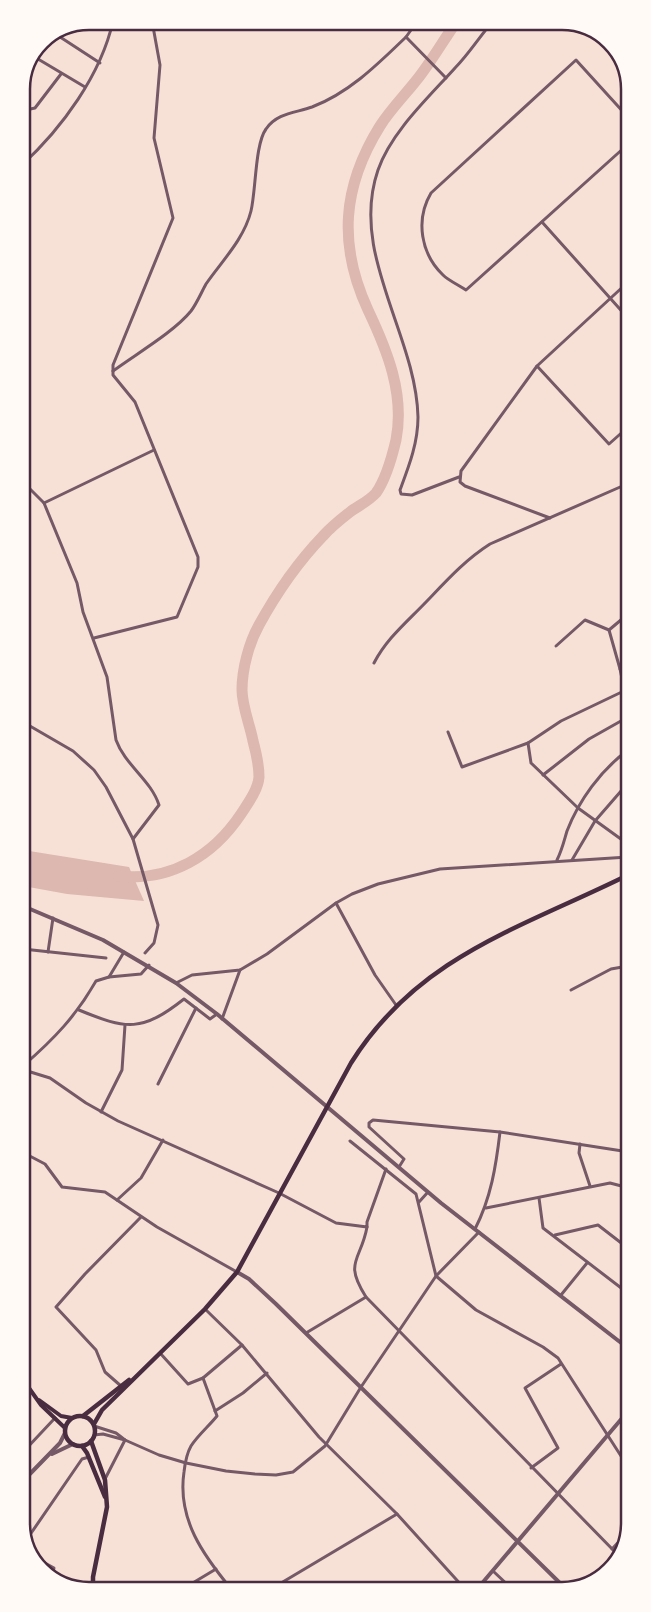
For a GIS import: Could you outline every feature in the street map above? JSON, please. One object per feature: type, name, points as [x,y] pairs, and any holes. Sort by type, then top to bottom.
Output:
[{"type":"main road","points":[[38,1398],[41,1406],[65,1430],[73,1444],[82,1446],[90,1442],[94,1435],[97,1415],[133,1377],[205,1309],[237,1272],[326,1105],[365,1041],[396,1005],[431,975],[462,954],[621,878]]},
{"type":"main road","points":[[30,1389],[61,1416],[72,1418],[83,1416],[133,1377]]},
{"type":"main road","points":[[83,1416],[94,1425]]},
{"type":"main road","points":[[65,1430],[72,1418]]},
{"type":"main road","points":[[90,1442],[105,1480],[106,1498],[105,1519],[93,1582]]},
{"type":"main road","points":[[82,1446],[89,1457],[106,1498]]},
{"type":"street","points":[[30,157],[44,142],[85,87],[100,63],[111,30]]},
{"type":"street","points":[[94,638],[164,622],[177,617],[183,608],[198,567],[198,557],[189,532],[135,402],[115,379],[113,371],[173,218],[154,138],[160,65],[154,30]]},
{"type":"street","points":[[113,371],[191,310],[234,246],[246,226],[251,212],[257,181],[260,148],[266,128],[277,118],[312,107],[355,84],[407,38],[411,30]]},
{"type":"street","points":[[459,477],[412,495],[401,494],[400,490],[417,437],[418,416],[415,393],[374,244],[372,206],[377,171],[384,156],[429,96],[486,30]]},
{"type":"street","points":[[62,37],[100,63]]},
{"type":"street","points":[[407,38],[446,78]]},
{"type":"street","points":[[38,59],[85,87]]},
{"type":"street","points":[[621,110],[576,60],[431,194],[423,206],[421,221],[424,242],[431,262],[444,277],[466,290],[621,151]]},
{"type":"street","points":[[30,109],[35,108],[61,74]]},
{"type":"street","points":[[542,222],[621,310]]},
{"type":"street","points":[[550,518],[465,486],[460,482],[459,477],[463,466],[537,366],[621,288]]},
{"type":"street","points":[[537,366],[609,444],[621,433]]},
{"type":"street","points":[[44,503],[154,450]]},
{"type":"street","points":[[374,663],[390,637],[461,564],[490,544],[621,487]]},
{"type":"street","points":[[30,489],[44,503],[76,584],[83,612],[107,677],[119,750],[152,791],[159,805],[133,839]]},
{"type":"street","points":[[556,646],[585,620],[609,630]]},
{"type":"street","points":[[609,630],[621,620]]},
{"type":"street","points":[[609,630],[621,672]]},
{"type":"street","points":[[448,732],[462,766],[528,743],[561,721],[621,692]]},
{"type":"street","points":[[543,775],[589,740],[621,721]]},
{"type":"street","points":[[30,726],[72,751],[94,770],[106,787],[133,839],[135,853],[154,908],[158,934],[154,942],[144,953]]},
{"type":"street","points":[[528,743],[531,763],[578,808],[621,839]]},
{"type":"street","points":[[557,861],[578,808],[594,784],[621,755]]},
{"type":"street","points":[[572,860],[595,821],[621,791]]},
{"type":"street","points":[[176,983],[192,975],[240,970],[267,954],[336,903],[352,894],[378,884],[430,871],[621,857]]},
{"type":"street","points":[[336,903],[375,975],[396,1005]]},
{"type":"street","points":[[30,909],[53,917],[125,952],[176,983],[217,1014],[428,1192],[621,1343]]},
{"type":"street","points":[[48,952],[53,917]]},
{"type":"street","points":[[30,950],[106,958]]},
{"type":"street","points":[[109,977],[125,952]]},
{"type":"street","points":[[30,1060],[54,1039],[79,1010],[96,982],[109,977],[141,974],[149,966]]},
{"type":"street","points":[[571,990],[611,969],[621,967]]},
{"type":"street","points":[[222,1019],[240,970]]},
{"type":"street","points":[[79,1010],[100,1019],[125,1025],[150,1023],[184,998],[210,1019],[217,1014]]},
{"type":"street","points":[[158,1084],[196,1008]]},
{"type":"street","points":[[101,1112],[122,1070],[125,1025]]},
{"type":"street","points":[[30,1072],[50,1078],[101,1112],[279,1193],[342,1226],[367,1227]]},
{"type":"street","points":[[399,1167],[404,1159],[369,1127],[369,1123],[373,1120],[500,1132],[621,1151]]},
{"type":"street","points":[[94,1435],[103,1434],[125,1440],[159,1455],[226,1472],[283,1475],[297,1470],[326,1443],[361,1387],[400,1332],[436,1276],[477,1230],[486,1208],[496,1168],[500,1132]]},
{"type":"street","points":[[117,1200],[142,1178],[163,1140]]},
{"type":"street","points":[[350,1141],[416,1194],[436,1276],[476,1310],[543,1347],[558,1358],[621,1457]]},
{"type":"street","points":[[580,1144],[579,1153],[590,1186]]},
{"type":"street","points":[[30,1156],[46,1164],[62,1187],[105,1192],[141,1218],[252,1281],[559,1582]]},
{"type":"street","points":[[386,1169],[372,1205],[354,1266],[358,1282],[366,1297],[612,1549],[617,1544]]},
{"type":"street","points":[[486,1208],[590,1186],[610,1183],[621,1186]]},
{"type":"street","points":[[419,1202],[428,1192]]},
{"type":"street","points":[[538,1198],[543,1228],[621,1288]]},
{"type":"street","points":[[121,1386],[105,1372],[96,1350],[56,1307],[84,1274],[141,1218]]},
{"type":"street","points":[[554,1235],[598,1225],[621,1243]]},
{"type":"street","points":[[561,1295],[588,1262]]},
{"type":"street","points":[[306,1333],[366,1297]]},
{"type":"street","points":[[205,1309],[242,1345],[326,1443],[397,1514],[459,1582]]},
{"type":"street","points":[[160,1352],[188,1384],[203,1378],[242,1345]]},
{"type":"street","points":[[531,1468],[558,1448],[525,1388],[561,1364]]},
{"type":"street","points":[[215,1411],[243,1393],[267,1373]]},
{"type":"street","points":[[203,1378],[217,1416],[191,1446],[182,1483],[186,1516],[198,1546],[226,1582]]},
{"type":"street","points":[[30,1444],[54,1418]]},
{"type":"street","points":[[483,1582],[621,1420]]},
{"type":"street","points":[[94,1425],[116,1433],[125,1440]]},
{"type":"street","points":[[30,1474],[60,1443],[65,1430]]},
{"type":"street","points":[[105,1480],[125,1440]]},
{"type":"street","points":[[44,1460],[63,1447],[73,1444]]},
{"type":"street","points":[[31,1533],[82,1459],[89,1457]]},
{"type":"street","points":[[283,1582],[397,1514]]},
{"type":"street","points":[[194,1582],[216,1569]]},
{"type":"street","points":[[493,1571],[505,1582]]},
{"type":"shaded area","points":[[30,851],[129,867],[144,901],[67,894],[30,887]]},
{"type":"waterway","points":[[118,876],[137,877],[155,875],[188,863],[203,854],[217,842],[230,829],[250,801],[255,792],[259,777],[252,735],[242,696],[242,682],[249,648],[255,632],[280,590],[305,556],[333,526],[373,496],[386,475],[396,440],[398,423],[396,389],[388,357],[358,286],[352,262],[348,216],[358,171],[367,149],[380,126],[422,73],[451,30]]}]
